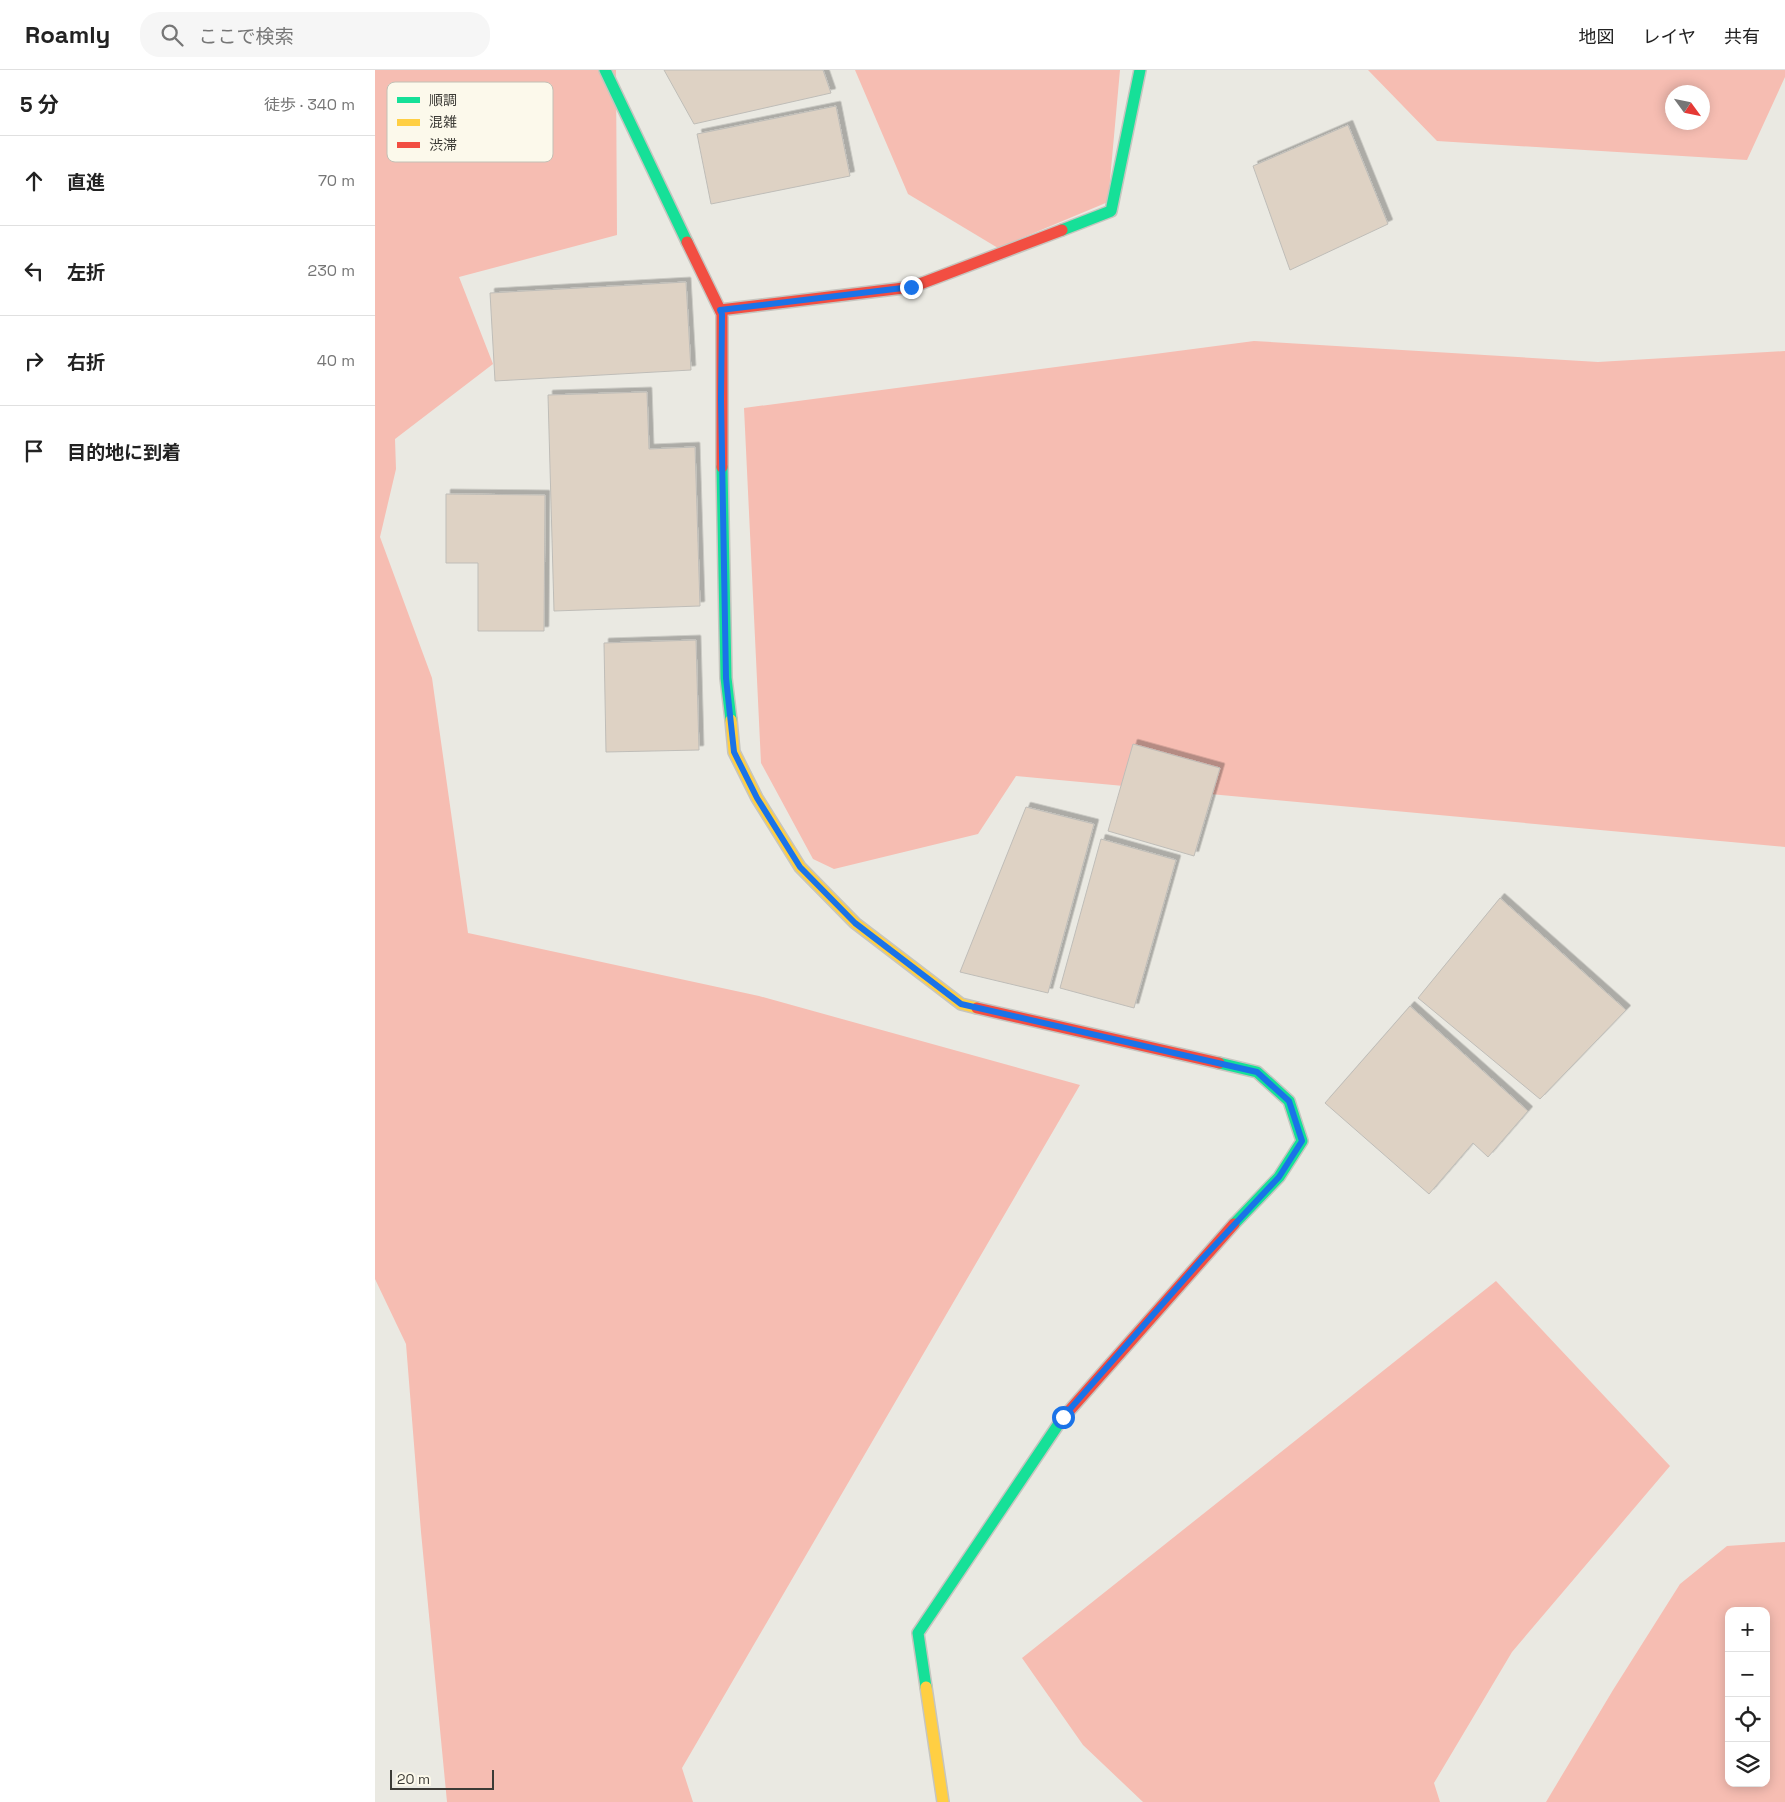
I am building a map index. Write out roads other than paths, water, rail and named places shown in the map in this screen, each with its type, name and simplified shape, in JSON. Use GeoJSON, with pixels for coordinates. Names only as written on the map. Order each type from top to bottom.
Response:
{"type":"FeatureCollection","features":[{"type":"Feature","properties":{"kind":"street"},"geometry":{"type":"LineString","coordinates":[[605,70],[722,314],[721,399],[726,678],[734,752],[757,798],[800,867],[855,923],[961,1004],[1257,1072],[1289,1101],[1302,1141],[1279,1177],[1203,1258],[1063,1417],[918,1633],[943,1802]]}},
{"type":"Feature","properties":{"kind":"street"},"geometry":{"type":"LineString","coordinates":[[720,310],[911,287],[1111,210],[1140,70]]}}]}
